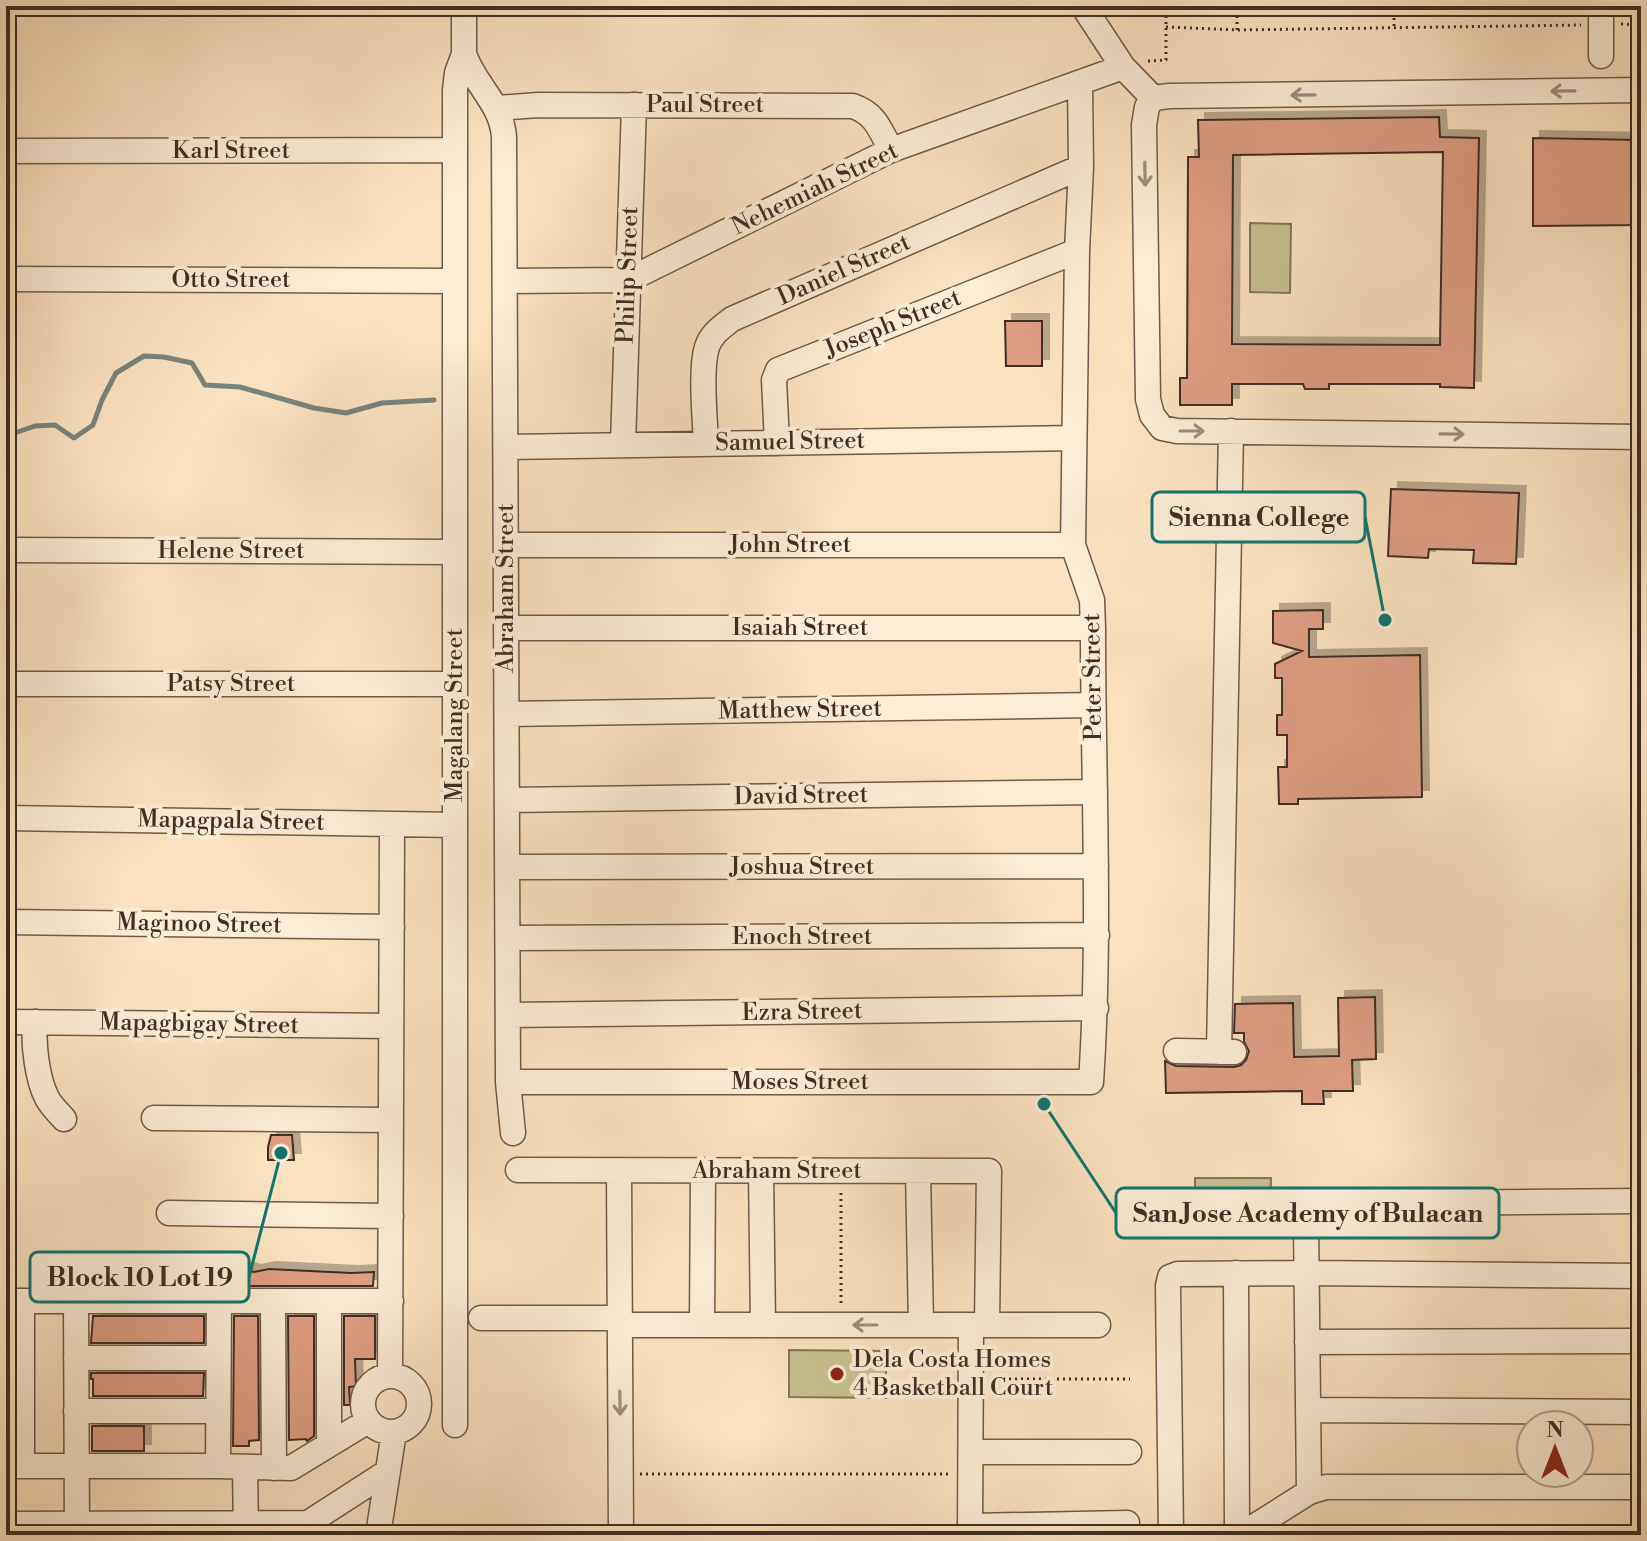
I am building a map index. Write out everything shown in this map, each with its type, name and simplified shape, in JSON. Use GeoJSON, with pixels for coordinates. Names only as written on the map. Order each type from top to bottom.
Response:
{"type":"FeatureCollection","features":[{"type":"Feature","properties":{"kind":"street","name":"Magalang Street"},"geometry":{"type":"LineString","coordinates":[[455,1425],[455,81],[464,54],[464,6]]}},
{"type":"Feature","properties":{"kind":"street"},"geometry":{"type":"LineString","coordinates":[[1083,6],[1123,67],[1153,98]]}},
{"type":"Feature","properties":{"kind":"street"},"geometry":{"type":"LineString","coordinates":[[1601,15],[1601,56]]}},
{"type":"Feature","properties":{"kind":"street","name":"Abraham Street"},"geometry":{"type":"LineString","coordinates":[[464,54],[473,75],[497,108],[504,137],[508,1082],[513,1133]]}},
{"type":"Feature","properties":{"kind":"street","name":"Nehemiah Street"},"geometry":{"type":"LineString","coordinates":[[505,281],[628,280],[891,150],[1123,67]]}},
{"type":"Feature","properties":{"kind":"street","name":"Peter Street"},"geometry":{"type":"LineString","coordinates":[[1080,83],[1073,545],[1092,600],[1093,628],[1097,935],[1091,1082]]}},
{"type":"Feature","properties":{"kind":"street"},"geometry":{"type":"LineString","coordinates":[[1641,90],[1170,96],[1153,98],[1147,107],[1144,125],[1148,399],[1152,415],[1162,428],[1177,431],[1641,437]]}},
{"type":"Feature","properties":{"kind":"street","name":"Paul Street"},"geometry":{"type":"LineString","coordinates":[[497,108],[538,105],[853,106],[871,116],[891,150]]}},
{"type":"Feature","properties":{"kind":"street","name":"Philip Street"},"geometry":{"type":"LineString","coordinates":[[623,445],[634,105]]}},
{"type":"Feature","properties":{"kind":"street","name":"Karl Street"},"geometry":{"type":"LineString","coordinates":[[6,151],[455,150]]}},
{"type":"Feature","properties":{"kind":"street","name":"Daniel Street"},"geometry":{"type":"LineString","coordinates":[[706,444],[704,363],[707,345],[717,330],[732,319],[1081,167]]}},
{"type":"Feature","properties":{"kind":"street","name":"Joseph Street"},"geometry":{"type":"LineString","coordinates":[[777,443],[774,380],[778,370],[1077,251]]}},
{"type":"Feature","properties":{"kind":"street","name":"Otto Street"},"geometry":{"type":"LineString","coordinates":[[6,279],[455,281]]}},
{"type":"Feature","properties":{"kind":"street"},"geometry":{"type":"LineString","coordinates":[[1176,1051],[1227,1052],[1231,431]]}},
{"type":"Feature","properties":{"kind":"street","name":"Samuel Street"},"geometry":{"type":"LineString","coordinates":[[506,447],[1074,438]]}},
{"type":"Feature","properties":{"kind":"street","name":"John Street"},"geometry":{"type":"LineString","coordinates":[[506,545],[1073,545]]}},
{"type":"Feature","properties":{"kind":"street","name":"Helene Street"},"geometry":{"type":"LineString","coordinates":[[6,550],[455,552]]}},
{"type":"Feature","properties":{"kind":"street","name":"Isaiah Street"},"geometry":{"type":"LineString","coordinates":[[506,628],[1093,628]]}},
{"type":"Feature","properties":{"kind":"street","name":"Patsy Street"},"geometry":{"type":"LineString","coordinates":[[6,684],[455,684]]}},
{"type":"Feature","properties":{"kind":"street","name":"Matthew Street"},"geometry":{"type":"LineString","coordinates":[[507,714],[1093,705]]}},
{"type":"Feature","properties":{"kind":"street","name":"David Street"},"geometry":{"type":"LineString","coordinates":[[507,800],[1095,792]]}},
{"type":"Feature","properties":{"kind":"street","name":"Mapagpala Street"},"geometry":{"type":"LineString","coordinates":[[6,818],[455,825]]}},
{"type":"Feature","properties":{"kind":"street"},"geometry":{"type":"LineString","coordinates":[[390,1376],[392,824]]}},
{"type":"Feature","properties":{"kind":"street","name":"Joshua Street"},"geometry":{"type":"LineString","coordinates":[[507,867],[1096,866]]}},
{"type":"Feature","properties":{"kind":"street","name":"Maginoo Street"},"geometry":{"type":"LineString","coordinates":[[6,922],[392,927]]}},
{"type":"Feature","properties":{"kind":"street","name":"Enoch Street"},"geometry":{"type":"LineString","coordinates":[[508,938],[1097,935]]}},
{"type":"Feature","properties":{"kind":"street","name":"Ezra Street"},"geometry":{"type":"LineString","coordinates":[[508,1015],[1096,1008]]}},
{"type":"Feature","properties":{"kind":"street","name":"Mapagbigay Street"},"geometry":{"type":"LineString","coordinates":[[6,1022],[391,1026]]}},
{"type":"Feature","properties":{"kind":"street"},"geometry":{"type":"LineString","coordinates":[[35,1022],[37,1064],[47,1099],[64,1119]]}},
{"type":"Feature","properties":{"kind":"street","name":"Moses Street"},"geometry":{"type":"LineString","coordinates":[[508,1082],[1091,1082]]}},
{"type":"Feature","properties":{"kind":"street"},"geometry":{"type":"LineString","coordinates":[[154,1118],[391,1120]]}},
{"type":"Feature","properties":{"kind":"street","name":"Abraham Street"},"geometry":{"type":"LineString","coordinates":[[518,1170],[989,1171],[979,1325]]}},
{"type":"Feature","properties":{"kind":"street"},"geometry":{"type":"LineString","coordinates":[[619,1171],[621,1535]]}},
{"type":"Feature","properties":{"kind":"street"},"geometry":{"type":"LineString","coordinates":[[702,1325],[703,1171]]}},
{"type":"Feature","properties":{"kind":"street"},"geometry":{"type":"LineString","coordinates":[[761,1171],[763,1325]]}},
{"type":"Feature","properties":{"kind":"street"},"geometry":{"type":"LineString","coordinates":[[918,1171],[921,1325]]}},
{"type":"Feature","properties":{"kind":"street"},"geometry":{"type":"LineString","coordinates":[[1309,1492],[1306,1223],[1309,1209],[1314,1205],[1641,1201]]}},
{"type":"Feature","properties":{"kind":"street"},"geometry":{"type":"LineString","coordinates":[[169,1213],[391,1216]]}},
{"type":"Feature","properties":{"kind":"street"},"geometry":{"type":"LineString","coordinates":[[1236,1273],[1239,1535]]}},
{"type":"Feature","properties":{"kind":"street"},"geometry":{"type":"LineString","coordinates":[[1171,1535],[1170,1277],[1178,1274],[1236,1273],[1641,1276]]}},
{"type":"Feature","properties":{"kind":"street"},"geometry":{"type":"LineString","coordinates":[[368,1421],[291,1468],[14,1466],[14,1301],[391,1301]]}},
{"type":"Feature","properties":{"kind":"street"},"geometry":{"type":"LineString","coordinates":[[273,1301],[274,1468]]}},
{"type":"Feature","properties":{"kind":"street"},"geometry":{"type":"LineString","coordinates":[[329,1301],[329,1444]]}},
{"type":"Feature","properties":{"kind":"street"},"geometry":{"type":"LineString","coordinates":[[76,1302],[77,1530]]}},
{"type":"Feature","properties":{"kind":"street"},"geometry":{"type":"LineString","coordinates":[[218,1466],[219,1302]]}},
{"type":"Feature","properties":{"kind":"street"},"geometry":{"type":"LineString","coordinates":[[481,1318],[702,1325],[1098,1325]]}},
{"type":"Feature","properties":{"kind":"street"},"geometry":{"type":"LineString","coordinates":[[979,1325],[971,1379],[971,1530],[1127,1523]]}},
{"type":"Feature","properties":{"kind":"street"},"geometry":{"type":"LineString","coordinates":[[1307,1342],[1641,1341]]}},
{"type":"Feature","properties":{"kind":"street"},"geometry":{"type":"LineString","coordinates":[[76,1358],[218,1358]]}},
{"type":"Feature","properties":{"kind":"street"},"geometry":{"type":"LineString","coordinates":[[390,1376],[407,1381],[417,1394],[419,1403],[410,1426],[384,1432],[368,1421],[362,1407],[365,1392],[375,1380],[390,1376]]}},
{"type":"Feature","properties":{"kind":"street"},"geometry":{"type":"LineString","coordinates":[[1308,1410],[1641,1412]]}},
{"type":"Feature","properties":{"kind":"street"},"geometry":{"type":"LineString","coordinates":[[76,1411],[218,1411]]}},
{"type":"Feature","properties":{"kind":"street"},"geometry":{"type":"LineString","coordinates":[[378,1535],[394,1432]]}},
{"type":"Feature","properties":{"kind":"street"},"geometry":{"type":"LineString","coordinates":[[971,1463],[1129,1452]]}},
{"type":"Feature","properties":{"kind":"street"},"geometry":{"type":"LineString","coordinates":[[245,1467],[246,1529]]}},
{"type":"Feature","properties":{"kind":"street"},"geometry":{"type":"LineString","coordinates":[[6,1524],[77,1530],[303,1529],[387,1472]]}},
{"type":"Feature","properties":{"kind":"street"},"geometry":{"type":"LineString","coordinates":[[1239,1535],[1309,1492],[1326,1487],[1641,1487]]}},
{"type":"Feature","properties":{"kind":"path"},"geometry":{"type":"LineString","coordinates":[[1166,6],[1166,60]]}},
{"type":"Feature","properties":{"kind":"path"},"geometry":{"type":"LineString","coordinates":[[1237,6],[1237,30]]}},
{"type":"Feature","properties":{"kind":"path"},"geometry":{"type":"LineString","coordinates":[[1394,6],[1394,27]]}},
{"type":"Feature","properties":{"kind":"path"},"geometry":{"type":"LineString","coordinates":[[1166,27],[1237,30],[1394,27],[1601,15]]}},
{"type":"Feature","properties":{"kind":"path"},"geometry":{"type":"LineString","coordinates":[[841,1171],[841,1325]]}},
{"type":"Feature","properties":{"kind":"path"},"geometry":{"type":"LineString","coordinates":[[971,1379],[1130,1379]]}},
{"type":"Feature","properties":{"kind":"path"},"geometry":{"type":"LineString","coordinates":[[620,1474],[971,1463]]}},
{"type":"Feature","properties":{"kind":"shaded area"},"geometry":{"type":"Polygon","coordinates":[[[1250,223],[1291,224],[1290,293],[1250,292],[1250,223]]]}},
{"type":"Feature","properties":{"kind":"shaded area"},"geometry":{"type":"Polygon","coordinates":[[[1195,1178],[1271,1178],[1270,1223],[1195,1223],[1195,1178]]]}},
{"type":"Feature","properties":{"kind":"shaded area","name":"Dela Costa Homes 4 Basketball Court"},"geometry":{"type":"Polygon","coordinates":[[[789,1350],[886,1351],[886,1398],[789,1397],[789,1350]]]}},
{"type":"Feature","properties":{"kind":"building"},"geometry":{"type":"Polygon","coordinates":[[[1439,117],[1440,137],[1479,138],[1474,388],[1440,387],[1440,384],[1329,384],[1329,389],[1305,389],[1303,384],[1232,384],[1232,405],[1180,405],[1180,378],[1187,378],[1188,157],[1199,157],[1198,120],[1439,117]],[[1443,152],[1233,155],[1232,344],[1440,345],[1443,152]]]}},
{"type":"Feature","properties":{"kind":"building"},"geometry":{"type":"Polygon","coordinates":[[[1533,138],[1641,140],[1641,225],[1533,226],[1533,138]]]}},
{"type":"Feature","properties":{"kind":"building"},"geometry":{"type":"Polygon","coordinates":[[[1005,321],[1042,321],[1042,366],[1006,366],[1005,321]]]}},
{"type":"Feature","properties":{"kind":"building"},"geometry":{"type":"Polygon","coordinates":[[[1391,489],[1519,493],[1516,564],[1473,563],[1474,550],[1429,549],[1428,558],[1388,556],[1391,489]]]}},
{"type":"Feature","properties":{"kind":"building"},"geometry":{"type":"Polygon","coordinates":[[[1323,610],[1323,629],[1309,629],[1309,657],[1420,655],[1422,797],[1298,799],[1298,804],[1279,804],[1278,767],[1287,767],[1287,735],[1277,735],[1277,715],[1282,715],[1282,678],[1275,678],[1275,664],[1302,651],[1273,643],[1273,611],[1323,610]]]}},
{"type":"Feature","properties":{"kind":"building"},"geometry":{"type":"Polygon","coordinates":[[[1375,997],[1376,1059],[1352,1060],[1353,1091],[1323,1091],[1324,1104],[1302,1104],[1302,1091],[1166,1093],[1165,1061],[1176,1066],[1234,1067],[1246,1060],[1249,1051],[1244,1042],[1244,1033],[1234,1033],[1235,1004],[1293,1003],[1294,1057],[1339,1056],[1338,998],[1375,997]]]}},
{"type":"Feature","properties":{"kind":"building"},"geometry":{"type":"Polygon","coordinates":[[[271,1135],[292,1135],[294,1160],[268,1160],[271,1135]]]}},
{"type":"Feature","properties":{"kind":"building"},"geometry":{"type":"Polygon","coordinates":[[[107,1267],[107,1270],[215,1269],[215,1273],[239,1268],[254,1272],[269,1269],[374,1272],[373,1286],[30,1286],[31,1269],[83,1271],[107,1267]]]}},
{"type":"Feature","properties":{"kind":"building"},"geometry":{"type":"Polygon","coordinates":[[[93,1316],[204,1316],[204,1343],[91,1343],[93,1316]]]}},
{"type":"Feature","properties":{"kind":"building"},"geometry":{"type":"Polygon","coordinates":[[[234,1316],[258,1316],[259,1440],[249,1441],[249,1446],[233,1446],[234,1316]]]}},
{"type":"Feature","properties":{"kind":"building"},"geometry":{"type":"Polygon","coordinates":[[[288,1316],[314,1316],[314,1436],[307,1441],[289,1440],[288,1316]]]}},
{"type":"Feature","properties":{"kind":"building"},"geometry":{"type":"Polygon","coordinates":[[[344,1316],[375,1316],[375,1359],[355,1359],[356,1386],[349,1387],[350,1405],[344,1405],[344,1316]]]}},
{"type":"Feature","properties":{"kind":"building"},"geometry":{"type":"Polygon","coordinates":[[[91,1373],[204,1373],[203,1396],[93,1396],[91,1373]]]}},
{"type":"Feature","properties":{"kind":"building"},"geometry":{"type":"Polygon","coordinates":[[[92,1426],[144,1426],[144,1451],[92,1451],[92,1426]]]}},
{"type":"Feature","properties":{"kind":"waterway"},"geometry":{"type":"LineString","coordinates":[[6,436],[35,426],[55,425],[74,438],[93,425],[116,373],[144,356],[192,363],[205,385],[240,387],[314,408],[346,413],[382,403],[434,400]]}},
{"type":"Feature","properties":{"kind":"place","name":"Sienna College"},"geometry":{"type":"Point","coordinates":[1385,620]}},
{"type":"Feature","properties":{"kind":"place","name":"San Jose Academy of Bulacan"},"geometry":{"type":"Point","coordinates":[1044,1104]}},
{"type":"Feature","properties":{"kind":"place","name":"Block 10 Lot 19"},"geometry":{"type":"Point","coordinates":[281,1153]}},
{"type":"Feature","properties":{"kind":"place","name":"Dela Costa Homes 4 Basketball Court"},"geometry":{"type":"Point","coordinates":[837,1374]}}]}
